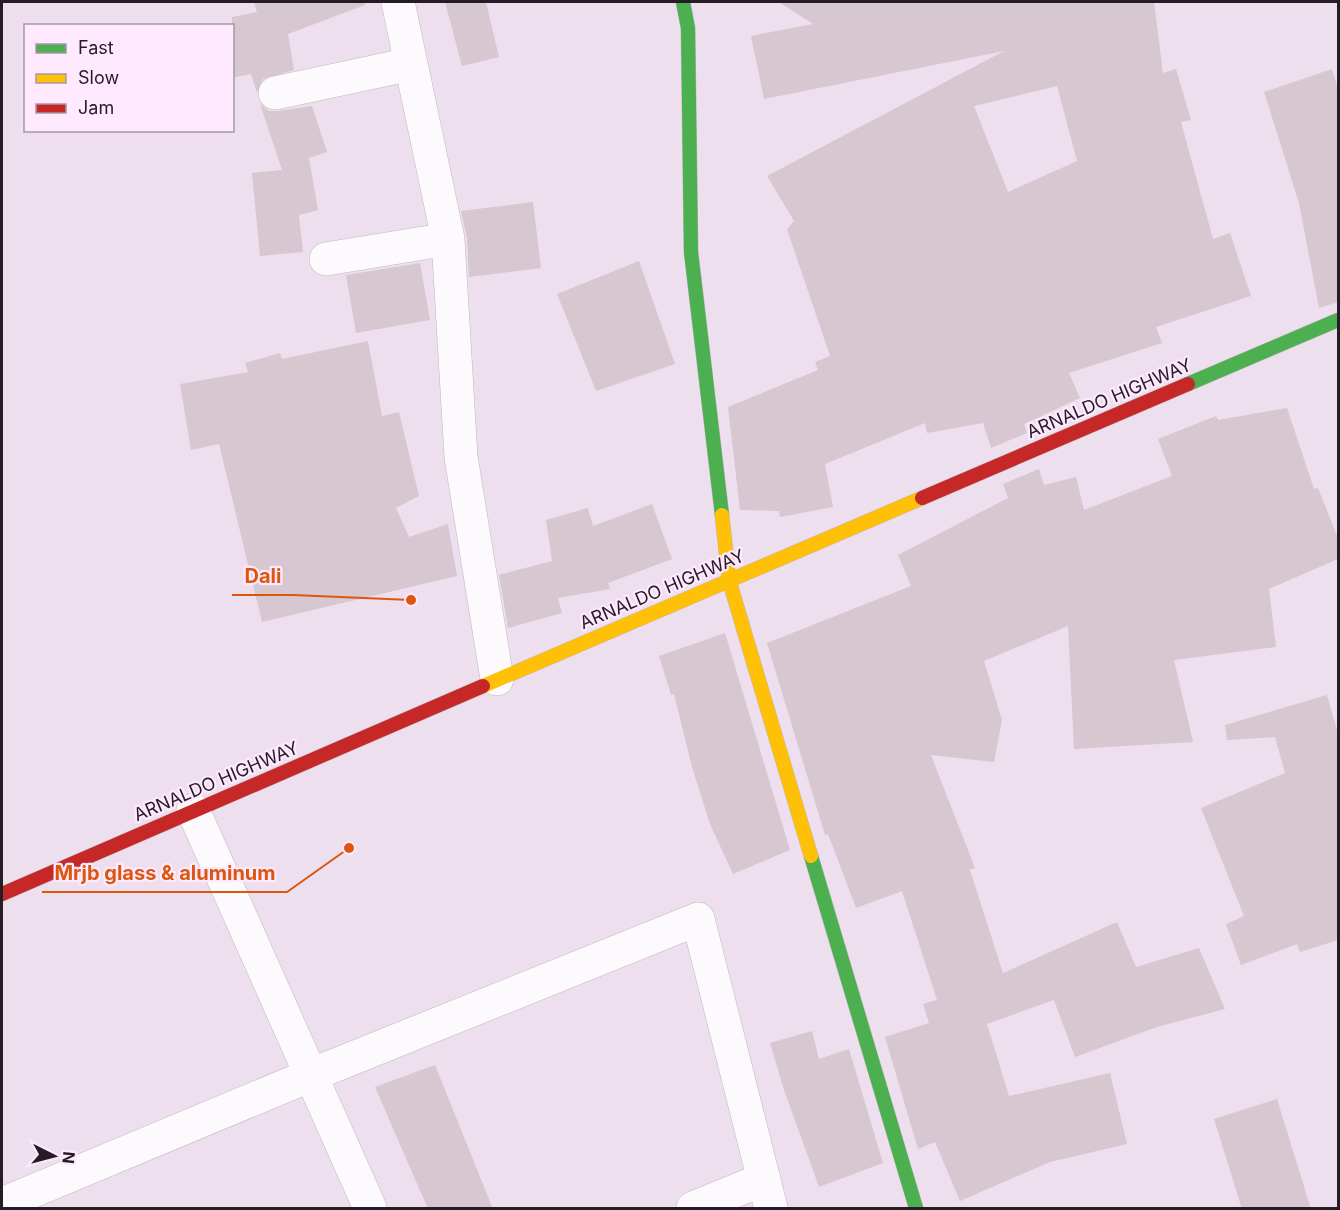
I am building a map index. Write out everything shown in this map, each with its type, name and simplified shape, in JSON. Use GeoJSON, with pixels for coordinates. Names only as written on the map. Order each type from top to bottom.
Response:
{"type":"FeatureCollection","features":[{"type":"Feature","properties":{"kind":"main road"},"geometry":{"type":"LineString","coordinates":[[683,2],[688,28],[691,252],[729,580],[916,1209]]}},
{"type":"Feature","properties":{"kind":"main road","name":"ARNALDO HIGHWAY"},"geometry":{"type":"LineString","coordinates":[[2,894],[497,679],[1338,320]]}},
{"type":"Feature","properties":{"kind":"street"},"geometry":{"type":"LineString","coordinates":[[398,2],[448,239],[461,457],[497,679]]}},
{"type":"Feature","properties":{"kind":"street"},"geometry":{"type":"LineString","coordinates":[[275,93],[411,64]]}},
{"type":"Feature","properties":{"kind":"street"},"geometry":{"type":"LineString","coordinates":[[326,259],[448,239]]}},
{"type":"Feature","properties":{"kind":"street"},"geometry":{"type":"LineString","coordinates":[[193,810],[370,1209]]}},
{"type":"Feature","properties":{"kind":"street"},"geometry":{"type":"LineString","coordinates":[[2,1204],[311,1075],[698,919],[767,1194],[693,1209]]}},
{"type":"Feature","properties":{"kind":"building"},"geometry":{"type":"Polygon","coordinates":[[[254,2],[365,2],[365,5],[288,34],[294,70],[263,79],[257,93],[251,74],[234,78],[232,17],[257,12],[254,2]]]}},
{"type":"Feature","properties":{"kind":"building"},"geometry":{"type":"Polygon","coordinates":[[[445,2],[486,2],[499,57],[462,66],[445,2]]]}},
{"type":"Feature","properties":{"kind":"building"},"geometry":{"type":"Polygon","coordinates":[[[779,2],[1154,2],[1163,73],[1176,69],[1191,120],[1181,122],[1213,239],[1230,233],[1251,296],[1156,327],[1162,343],[1069,373],[1080,398],[1024,424],[1027,433],[991,448],[983,423],[927,433],[925,423],[825,464],[833,507],[780,517],[779,511],[740,510],[728,407],[818,370],[815,362],[830,356],[787,229],[794,221],[767,176],[1004,51],[764,99],[751,36],[813,24],[779,2]],[[1057,86],[974,106],[1008,192],[1077,161],[1057,86]]]}},
{"type":"Feature","properties":{"kind":"building"},"geometry":{"type":"Polygon","coordinates":[[[1332,69],[1338,89],[1338,302],[1319,308],[1299,203],[1264,92],[1332,69]]]}},
{"type":"Feature","properties":{"kind":"building"},"geometry":{"type":"Polygon","coordinates":[[[260,104],[269,111],[312,106],[327,152],[309,158],[318,210],[299,215],[303,252],[260,256],[252,173],[282,170],[260,104]]]}},
{"type":"Feature","properties":{"kind":"building"},"geometry":{"type":"Polygon","coordinates":[[[533,202],[541,268],[469,277],[467,238],[461,211],[533,202]]]}},
{"type":"Feature","properties":{"kind":"building"},"geometry":{"type":"Polygon","coordinates":[[[639,261],[675,364],[596,391],[557,294],[639,261]]]}},
{"type":"Feature","properties":{"kind":"building"},"geometry":{"type":"Polygon","coordinates":[[[420,263],[430,320],[356,333],[346,275],[420,263]]]}},
{"type":"Feature","properties":{"kind":"building"},"geometry":{"type":"Polygon","coordinates":[[[368,341],[382,416],[399,412],[419,496],[396,508],[409,537],[448,524],[457,576],[262,622],[219,444],[191,450],[180,384],[248,372],[245,363],[280,353],[282,359],[368,341]]]}},
{"type":"Feature","properties":{"kind":"building"},"geometry":{"type":"Polygon","coordinates":[[[1287,408],[1314,489],[1318,488],[1338,538],[1338,559],[1269,589],[1276,647],[1174,660],[1193,742],[1074,749],[1068,626],[984,661],[1002,720],[994,762],[931,755],[975,868],[970,870],[1003,973],[1117,922],[1136,967],[1199,948],[1225,1009],[1157,1027],[1075,1057],[1054,1000],[987,1024],[1009,1096],[1110,1073],[1127,1144],[1050,1162],[960,1201],[935,1142],[918,1149],[885,1037],[929,1023],[923,1004],[937,1000],[902,891],[856,908],[828,834],[825,835],[767,643],[911,586],[898,555],[1008,498],[1003,484],[1039,469],[1044,485],[1076,477],[1084,510],[1172,476],[1158,439],[1216,416],[1218,420],[1287,408]]]}},
{"type":"Feature","properties":{"kind":"building"},"geometry":{"type":"Polygon","coordinates":[[[652,504],[672,559],[608,583],[610,589],[558,598],[562,613],[508,628],[499,575],[552,561],[546,520],[588,508],[593,526],[652,504]]]}},
{"type":"Feature","properties":{"kind":"building"},"geometry":{"type":"Polygon","coordinates":[[[725,633],[790,850],[733,874],[710,824],[692,767],[674,694],[671,695],[659,656],[725,633]]]}},
{"type":"Feature","properties":{"kind":"building"},"geometry":{"type":"Polygon","coordinates":[[[1327,695],[1338,734],[1338,940],[1300,952],[1297,944],[1241,965],[1226,924],[1244,916],[1201,808],[1285,773],[1275,737],[1227,740],[1225,725],[1327,695]]]}},
{"type":"Feature","properties":{"kind":"building"},"geometry":{"type":"Polygon","coordinates":[[[812,1031],[819,1059],[849,1049],[883,1163],[819,1187],[784,1090],[770,1043],[812,1031]]]}},
{"type":"Feature","properties":{"kind":"building"},"geometry":{"type":"Polygon","coordinates":[[[435,1065],[493,1209],[428,1209],[375,1087],[435,1065]]]}},
{"type":"Feature","properties":{"kind":"building"},"geometry":{"type":"Polygon","coordinates":[[[1277,1099],[1311,1209],[1242,1209],[1214,1119],[1277,1099]]]}},
{"type":"Feature","properties":{"kind":"traffic: fast"},"geometry":{"type":"LineString","coordinates":[[683,2],[688,28],[691,252],[722,515]]}},
{"type":"Feature","properties":{"kind":"traffic: fast"},"geometry":{"type":"LineString","coordinates":[[1188,384],[1338,320]]}},
{"type":"Feature","properties":{"kind":"traffic: fast"},"geometry":{"type":"LineString","coordinates":[[811,856],[916,1208]]}},
{"type":"Feature","properties":{"kind":"traffic: slow"},"geometry":{"type":"LineString","coordinates":[[483,686],[922,498]]}},
{"type":"Feature","properties":{"kind":"traffic: slow"},"geometry":{"type":"LineString","coordinates":[[722,515],[729,580],[811,856]]}},
{"type":"Feature","properties":{"kind":"traffic: jam"},"geometry":{"type":"LineString","coordinates":[[922,498],[1188,384]]}},
{"type":"Feature","properties":{"kind":"traffic: jam"},"geometry":{"type":"LineString","coordinates":[[2,894],[483,686]]}},
{"type":"Feature","properties":{"kind":"place","name":"Dali"},"geometry":{"type":"Point","coordinates":[411,600]}},
{"type":"Feature","properties":{"kind":"place","name":"Mrjb glass & aluminum"},"geometry":{"type":"Point","coordinates":[349,848]}}]}
